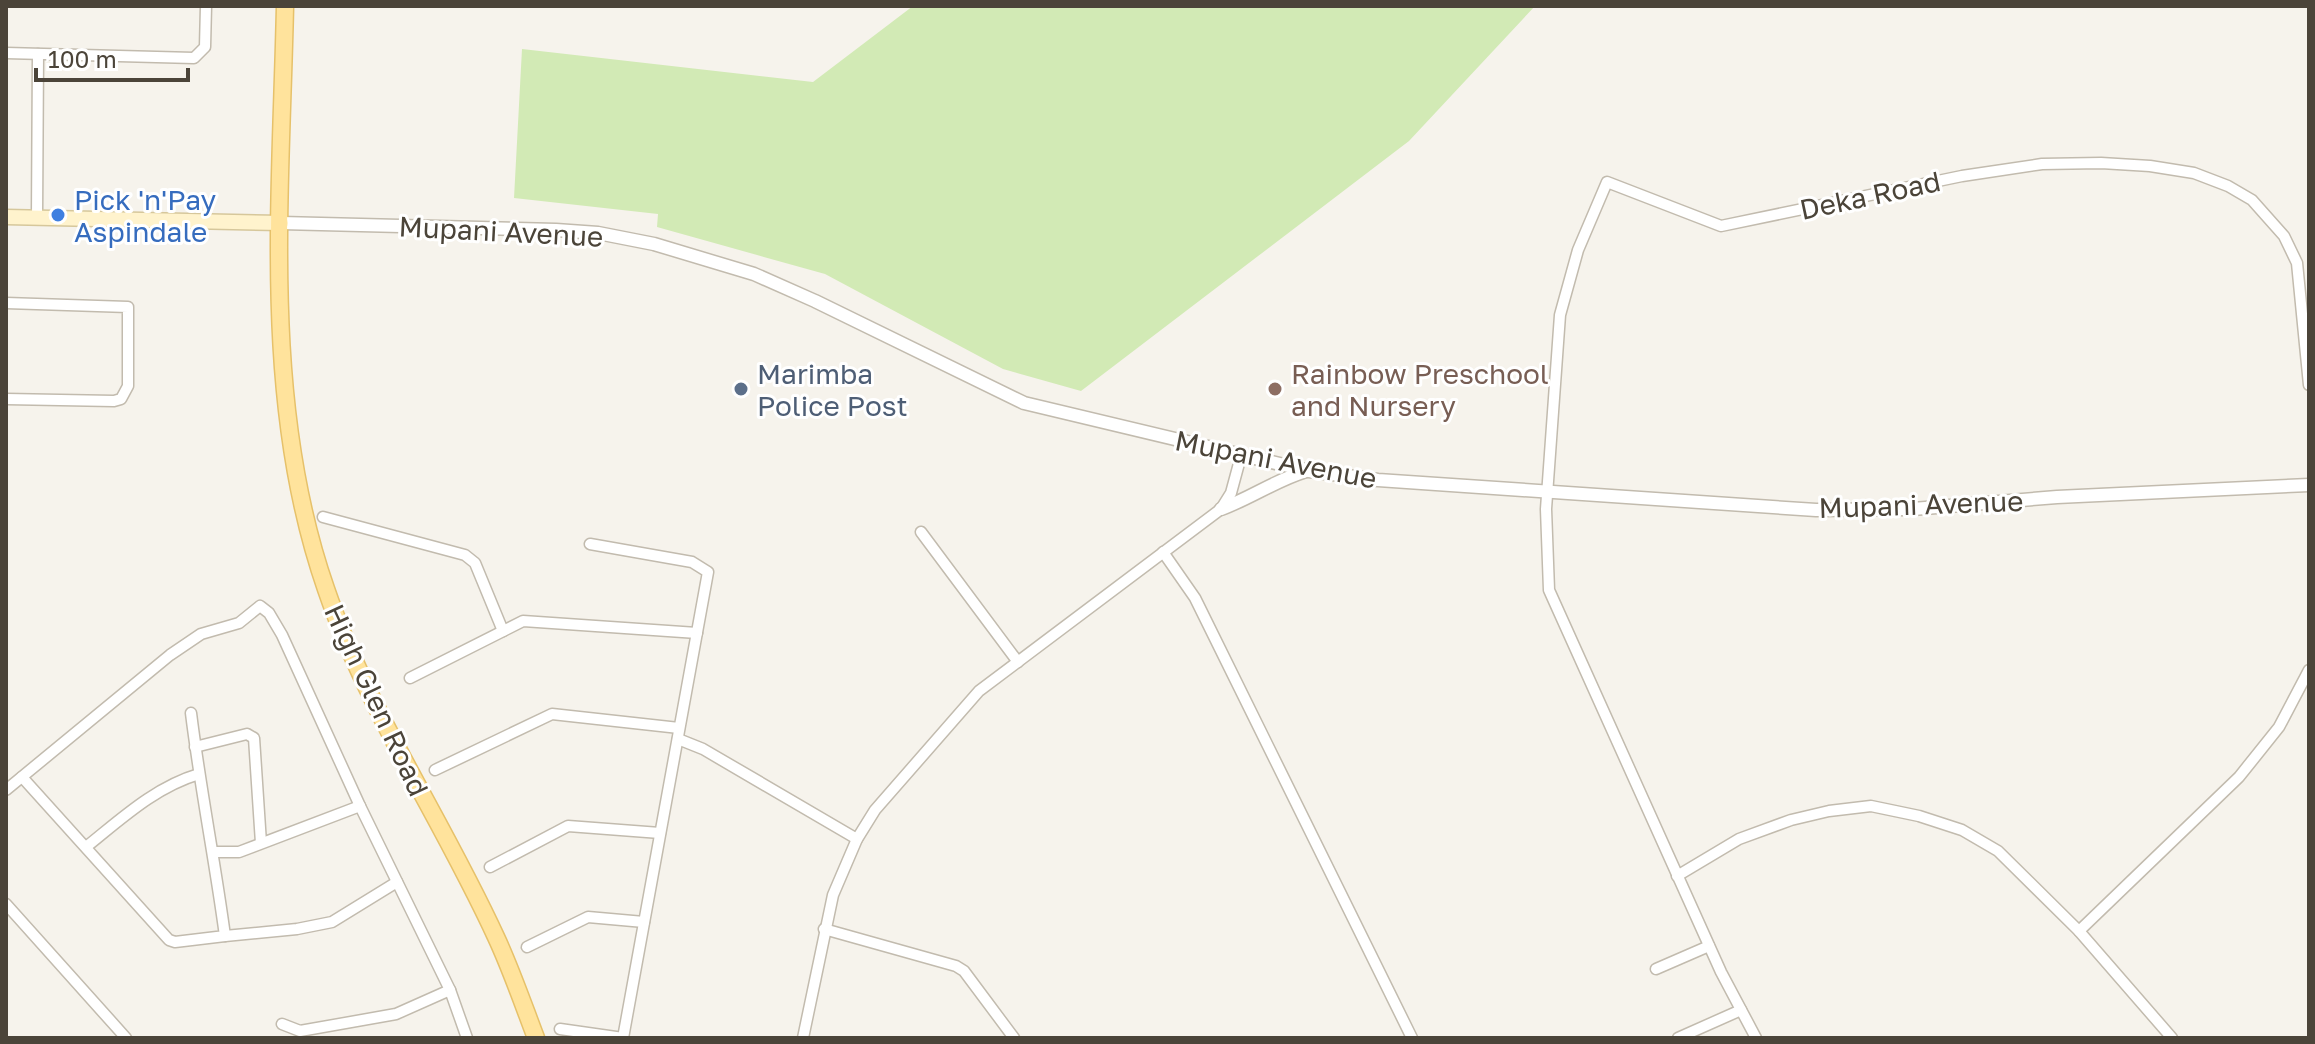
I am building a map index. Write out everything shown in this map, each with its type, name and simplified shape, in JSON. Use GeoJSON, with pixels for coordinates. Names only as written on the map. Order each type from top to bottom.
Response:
{"type":"FeatureCollection","features":[{"type":"Feature","properties":{"kind":"main road","name":"High Glen Road"},"geometry":{"type":"LineString","coordinates":[[285,6],[281,328],[289,425],[311,540],[325,586],[361,678],[496,937],[536,1038]]}},
{"type":"Feature","properties":{"kind":"main road"},"geometry":{"type":"LineString","coordinates":[[6,217],[281,223]]}},
{"type":"Feature","properties":{"kind":"street"},"geometry":{"type":"LineString","coordinates":[[6,53],[194,58],[205,47],[206,6]]}},
{"type":"Feature","properties":{"kind":"street"},"geometry":{"type":"LineString","coordinates":[[37,217],[38,54]]}},
{"type":"Feature","properties":{"kind":"street","name":"Deka Road"},"geometry":{"type":"LineString","coordinates":[[1547,492],[1560,315],[1578,250],[1607,182],[1721,226],[1962,176],[2042,164],[2126,164],[2194,173],[2228,186],[2252,200],[2284,236],[2293,252],[2297,263],[2309,385]]}},
{"type":"Feature","properties":{"kind":"street","name":"Mupani Avenue"},"geometry":{"type":"LineString","coordinates":[[281,223],[579,231],[654,244],[754,274],[1024,403],[1309,471],[1378,480],[1816,510],[1913,509],[2057,497],[2309,485]]}},
{"type":"Feature","properties":{"kind":"street"},"geometry":{"type":"LineString","coordinates":[[6,303],[128,307],[128,386],[121,399],[114,401],[6,399]]}},
{"type":"Feature","properties":{"kind":"street"},"geometry":{"type":"LineString","coordinates":[[1221,509],[1231,493],[1241,456]]}},
{"type":"Feature","properties":{"kind":"street"},"geometry":{"type":"LineString","coordinates":[[803,1038],[833,895],[857,839],[875,810],[974,695],[1221,509],[1244,501],[1285,478],[1309,471]]}},
{"type":"Feature","properties":{"kind":"street"},"geometry":{"type":"LineString","coordinates":[[1547,492],[1549,590],[1709,946],[1756,1038]]}},
{"type":"Feature","properties":{"kind":"street"},"geometry":{"type":"LineString","coordinates":[[323,517],[465,555],[475,563],[503,631]]}},
{"type":"Feature","properties":{"kind":"street"},"geometry":{"type":"LineString","coordinates":[[921,532],[1018,662]]}},
{"type":"Feature","properties":{"kind":"street"},"geometry":{"type":"LineString","coordinates":[[560,1029],[623,1038],[708,572],[701,566],[590,544]]}},
{"type":"Feature","properties":{"kind":"street"},"geometry":{"type":"LineString","coordinates":[[1163,552],[1195,598],[1412,1038]]}},
{"type":"Feature","properties":{"kind":"street"},"geometry":{"type":"LineString","coordinates":[[6,790],[170,655],[201,634],[239,623],[260,606],[269,613],[282,635],[360,806],[450,990],[467,1038]]}},
{"type":"Feature","properties":{"kind":"street"},"geometry":{"type":"LineString","coordinates":[[410,678],[523,621],[697,633]]}},
{"type":"Feature","properties":{"kind":"street"},"geometry":{"type":"LineString","coordinates":[[2079,931],[2239,777],[2279,727],[2309,670]]}},
{"type":"Feature","properties":{"kind":"street"},"geometry":{"type":"LineString","coordinates":[[191,713],[225,936]]}},
{"type":"Feature","properties":{"kind":"street"},"geometry":{"type":"LineString","coordinates":[[435,770],[552,714],[678,733],[857,839]]}},
{"type":"Feature","properties":{"kind":"street"},"geometry":{"type":"LineString","coordinates":[[195,747],[247,734],[254,738],[261,843]]}},
{"type":"Feature","properties":{"kind":"street"},"geometry":{"type":"LineString","coordinates":[[86,847],[150,797],[183,778],[199,774]]}},
{"type":"Feature","properties":{"kind":"street"},"geometry":{"type":"LineString","coordinates":[[22,777],[169,940],[175,942],[297,929],[332,922],[397,882]]}},
{"type":"Feature","properties":{"kind":"street"},"geometry":{"type":"LineString","coordinates":[[214,852],[231,853],[360,806]]}},
{"type":"Feature","properties":{"kind":"street"},"geometry":{"type":"LineString","coordinates":[[1677,876],[1739,839],[1791,820],[1829,811],[1871,806],[1919,816],[1962,830],[1998,851],[2079,931],[2172,1038]]}},
{"type":"Feature","properties":{"kind":"street"},"geometry":{"type":"LineString","coordinates":[[490,867],[568,826],[660,833]]}},
{"type":"Feature","properties":{"kind":"street"},"geometry":{"type":"LineString","coordinates":[[6,904],[126,1038]]}},
{"type":"Feature","properties":{"kind":"street"},"geometry":{"type":"LineString","coordinates":[[527,947],[588,917],[644,922]]}},
{"type":"Feature","properties":{"kind":"street"},"geometry":{"type":"LineString","coordinates":[[824,929],[956,966],[964,971],[1014,1038]]}},
{"type":"Feature","properties":{"kind":"street"},"geometry":{"type":"LineString","coordinates":[[1656,969],[1709,946]]}},
{"type":"Feature","properties":{"kind":"street"},"geometry":{"type":"LineString","coordinates":[[282,1024],[301,1034],[396,1014],[450,990]]}},
{"type":"Feature","properties":{"kind":"street"},"geometry":{"type":"LineString","coordinates":[[1678,1038],[1741,1010]]}},
{"type":"Feature","properties":{"kind":"green space"},"geometry":{"type":"Polygon","coordinates":[[[913,6],[1535,6],[1409,141],[1081,391],[1003,369],[825,274],[657,227],[658,214],[514,198],[522,49],[813,82],[913,6]]]}},
{"type":"Feature","properties":{"kind":"place","name":"Pick 'n'Pay Aspindale"},"geometry":{"type":"Point","coordinates":[58,215]}},
{"type":"Feature","properties":{"kind":"place","name":"Marimba Police Post"},"geometry":{"type":"Point","coordinates":[741,389]}},
{"type":"Feature","properties":{"kind":"place","name":"Rainbow Preschool and Nursery"},"geometry":{"type":"Point","coordinates":[1275,389]}}]}
